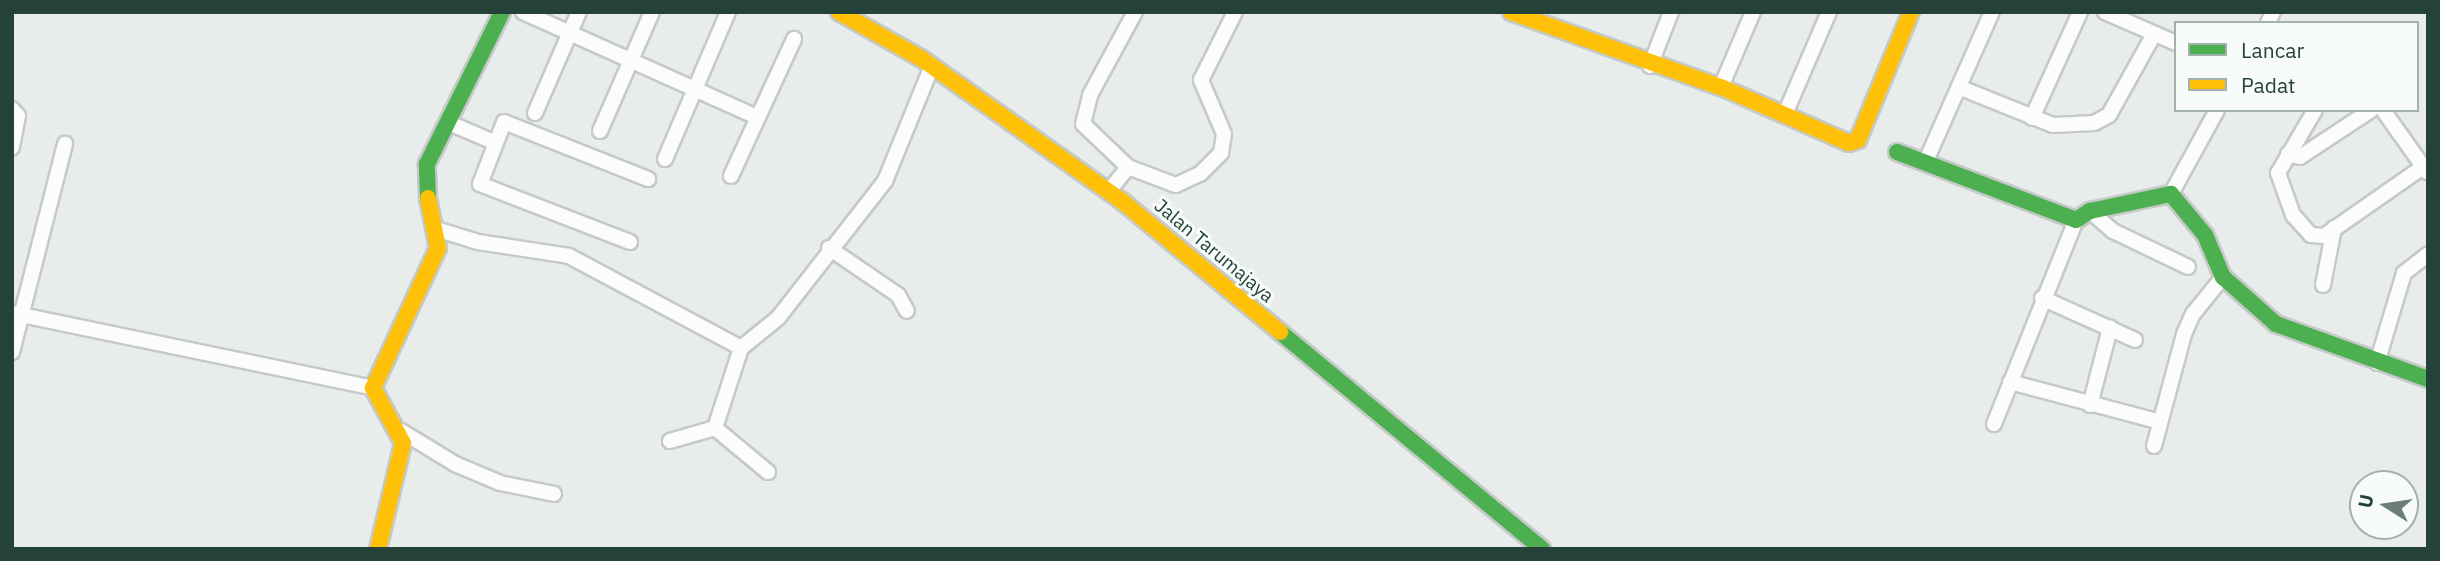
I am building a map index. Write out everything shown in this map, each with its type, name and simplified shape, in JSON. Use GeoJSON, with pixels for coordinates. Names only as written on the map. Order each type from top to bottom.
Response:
{"type":"FeatureCollection","features":[{"type":"Feature","properties":{"kind":"street"},"geometry":{"type":"LineString","coordinates":[[373,388],[433,259],[436,229],[425,174],[447,122],[502,12]]}},
{"type":"Feature","properties":{"kind":"street"},"geometry":{"type":"LineString","coordinates":[[523,12],[569,36],[757,117]]}},
{"type":"Feature","properties":{"kind":"street"},"geometry":{"type":"LineString","coordinates":[[534,114],[579,12]]}},
{"type":"Feature","properties":{"kind":"street"},"geometry":{"type":"LineString","coordinates":[[600,131],[652,12]]}},
{"type":"Feature","properties":{"kind":"street"},"geometry":{"type":"LineString","coordinates":[[665,159],[728,12]]}},
{"type":"Feature","properties":{"kind":"street","name":"Jalan Tarumajaya"},"geometry":{"type":"LineString","coordinates":[[839,12],[932,66],[1108,192],[1542,549]]}},
{"type":"Feature","properties":{"kind":"street"},"geometry":{"type":"LineString","coordinates":[[1135,12],[1090,95],[1083,124],[1128,167],[1176,185],[1200,174],[1221,153],[1224,134],[1200,80],[1235,12]]}},
{"type":"Feature","properties":{"kind":"street"},"geometry":{"type":"LineString","coordinates":[[1511,12],[1650,65],[1721,87],[1839,140],[1858,139],[1911,12]]}},
{"type":"Feature","properties":{"kind":"street"},"geometry":{"type":"LineString","coordinates":[[1650,65],[1671,12]]}},
{"type":"Feature","properties":{"kind":"street"},"geometry":{"type":"LineString","coordinates":[[1721,87],[1753,12]]}},
{"type":"Feature","properties":{"kind":"street"},"geometry":{"type":"LineString","coordinates":[[1785,114],[1829,12]]}},
{"type":"Feature","properties":{"kind":"street"},"geometry":{"type":"LineString","coordinates":[[1925,163],[1961,88],[1992,12]]}},
{"type":"Feature","properties":{"kind":"street"},"geometry":{"type":"LineString","coordinates":[[2032,118],[2080,12]]}},
{"type":"Feature","properties":{"kind":"street"},"geometry":{"type":"LineString","coordinates":[[2105,12],[2174,42]]}},
{"type":"Feature","properties":{"kind":"street"},"geometry":{"type":"LineString","coordinates":[[1961,88],[2053,125],[2076,125],[2109,115],[2154,34]]}},
{"type":"Feature","properties":{"kind":"street"},"geometry":{"type":"LineString","coordinates":[[731,176],[794,39]]}},
{"type":"Feature","properties":{"kind":"street"},"geometry":{"type":"LineString","coordinates":[[715,428],[740,348],[778,317],[829,248],[885,181],[932,66]]}},
{"type":"Feature","properties":{"kind":"street"},"geometry":{"type":"LineString","coordinates":[[12,109],[18,116],[12,147]]}},
{"type":"Feature","properties":{"kind":"street"},"geometry":{"type":"LineString","coordinates":[[2083,215],[2171,194],[2216,112]]}},
{"type":"Feature","properties":{"kind":"street"},"geometry":{"type":"LineString","coordinates":[[2314,112],[2288,154],[2279,181],[2293,215],[2311,235],[2323,236],[2425,170],[2384,112]]}},
{"type":"Feature","properties":{"kind":"street"},"geometry":{"type":"LineString","coordinates":[[2288,154],[2300,157],[2368,112]]}},
{"type":"Feature","properties":{"kind":"street"},"geometry":{"type":"LineString","coordinates":[[447,122],[496,144]]}},
{"type":"Feature","properties":{"kind":"street"},"geometry":{"type":"LineString","coordinates":[[630,242],[480,184],[504,122],[648,179]]}},
{"type":"Feature","properties":{"kind":"street"},"geometry":{"type":"LineString","coordinates":[[12,352],[17,314],[65,144]]}},
{"type":"Feature","properties":{"kind":"street"},"geometry":{"type":"LineString","coordinates":[[1897,152],[2083,215],[2188,267]]}},
{"type":"Feature","properties":{"kind":"street"},"geometry":{"type":"LineString","coordinates":[[1108,192],[1128,167]]}},
{"type":"Feature","properties":{"kind":"street"},"geometry":{"type":"LineString","coordinates":[[2171,194],[2205,235],[2223,276],[2276,324],[2377,363],[2428,379]]}},
{"type":"Feature","properties":{"kind":"street"},"geometry":{"type":"LineString","coordinates":[[1994,424],[2042,298],[2083,215]]}},
{"type":"Feature","properties":{"kind":"street"},"geometry":{"type":"LineString","coordinates":[[2323,285],[2334,228]]}},
{"type":"Feature","properties":{"kind":"street"},"geometry":{"type":"LineString","coordinates":[[436,229],[478,242],[569,256],[740,348]]}},
{"type":"Feature","properties":{"kind":"street"},"geometry":{"type":"LineString","coordinates":[[829,248],[898,295],[907,311]]}},
{"type":"Feature","properties":{"kind":"street"},"geometry":{"type":"LineString","coordinates":[[2377,363],[2404,273],[2428,254]]}},
{"type":"Feature","properties":{"kind":"street"},"geometry":{"type":"LineString","coordinates":[[2154,446],[2189,324],[2223,276]]}},
{"type":"Feature","properties":{"kind":"street"},"geometry":{"type":"LineString","coordinates":[[2042,298],[2135,340]]}},
{"type":"Feature","properties":{"kind":"street"},"geometry":{"type":"LineString","coordinates":[[17,314],[373,388],[401,430],[455,464],[500,483],[554,494]]}},
{"type":"Feature","properties":{"kind":"street"},"geometry":{"type":"LineString","coordinates":[[2090,405],[2110,328]]}},
{"type":"Feature","properties":{"kind":"street"},"geometry":{"type":"LineString","coordinates":[[2010,382],[2160,422]]}},
{"type":"Feature","properties":{"kind":"street"},"geometry":{"type":"LineString","coordinates":[[670,441],[715,428]]}},
{"type":"Feature","properties":{"kind":"street"},"geometry":{"type":"LineString","coordinates":[[715,428],[768,472]]}},
{"type":"Feature","properties":{"kind":"street"},"geometry":{"type":"LineString","coordinates":[[378,549],[401,460],[401,430]]}},
{"type":"Feature","properties":{"kind":"traffic: fast"},"geometry":{"type":"LineString","coordinates":[[428,198],[427,164],[502,12]]}},
{"type":"Feature","properties":{"kind":"traffic: fast"},"geometry":{"type":"LineString","coordinates":[[1897,152],[2076,220],[2090,211],[2171,194],[2205,235],[2223,277],[2276,324],[2428,379]]}},
{"type":"Feature","properties":{"kind":"traffic: fast"},"geometry":{"type":"LineString","coordinates":[[1280,332],[1542,549]]}},
{"type":"Feature","properties":{"kind":"traffic: slow"},"geometry":{"type":"LineString","coordinates":[[839,12],[922,59],[1123,202],[1280,332]]}},
{"type":"Feature","properties":{"kind":"traffic: slow"},"geometry":{"type":"LineString","coordinates":[[1511,12],[1721,87],[1849,143],[1858,140],[1911,12]]}},
{"type":"Feature","properties":{"kind":"traffic: slow"},"geometry":{"type":"LineString","coordinates":[[378,549],[403,443],[373,388],[438,248],[428,198]]}}]}
